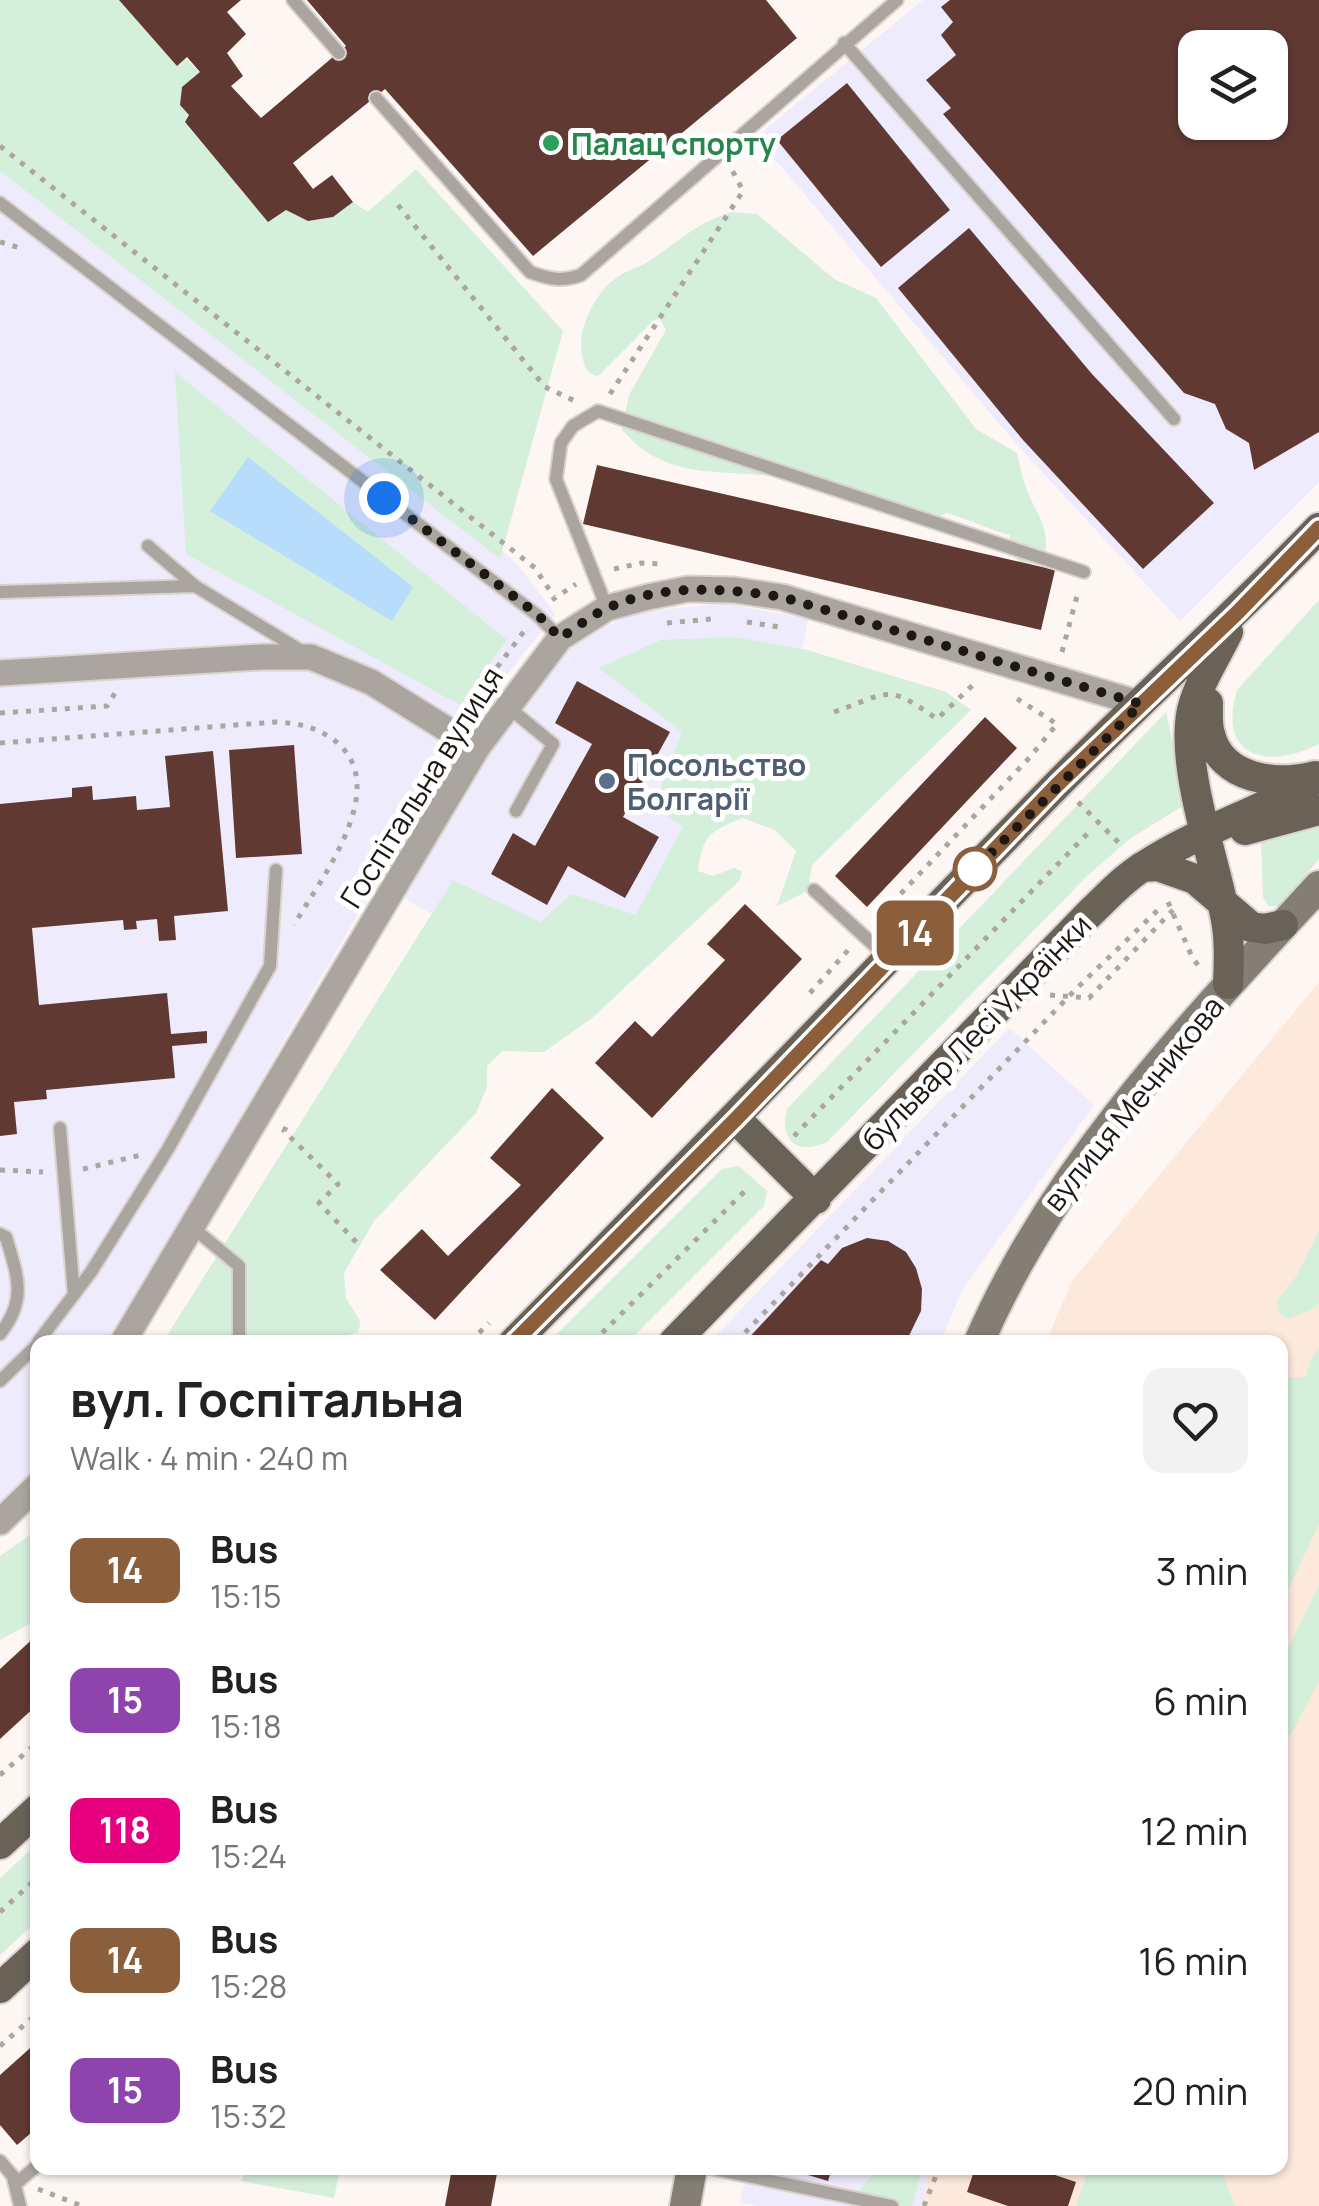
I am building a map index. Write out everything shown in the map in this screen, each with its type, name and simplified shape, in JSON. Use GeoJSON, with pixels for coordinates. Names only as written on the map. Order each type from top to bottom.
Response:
{"type":"FeatureCollection","features":[{"type":"Feature","properties":{"kind":"main road"},"geometry":{"type":"LineString","coordinates":[[521,1335],[736,1119],[1058,784],[1238,612],[1319,528]]}},
{"type":"Feature","properties":{"kind":"main road"},"geometry":{"type":"LineString","coordinates":[[1228,984],[1228,936],[1193,774],[1191,713],[1198,690],[1238,612]]}},
{"type":"Feature","properties":{"kind":"main road"},"geometry":{"type":"LineString","coordinates":[[1214,660],[1207,695],[1210,734],[1226,764],[1240,773],[1268,779],[1319,776]]}},
{"type":"Feature","properties":{"kind":"main road","name":"бульвар Лесі Українки"},"geometry":{"type":"LineString","coordinates":[[681,1335],[1091,912],[1142,867],[1290,795],[1319,776]]}},
{"type":"Feature","properties":{"kind":"main road"},"geometry":{"type":"LineString","coordinates":[[1207,834],[1263,826],[1319,810]]}},
{"type":"Feature","properties":{"kind":"main road"},"geometry":{"type":"LineString","coordinates":[[1142,867],[1158,866],[1186,874],[1251,927],[1283,925]]}},
{"type":"Feature","properties":{"kind":"main road"},"geometry":{"type":"LineString","coordinates":[[736,1119],[816,1199]]}},
{"type":"Feature","properties":{"kind":"main road"},"geometry":{"type":"LineString","coordinates":[[0,1844],[30,1816]]}},
{"type":"Feature","properties":{"kind":"main road"},"geometry":{"type":"LineString","coordinates":[[0,1988],[30,1960]]}},
{"type":"Feature","properties":{"kind":"street","name":"Госпітальна вулиця"},"geometry":{"type":"LineString","coordinates":[[127,1335],[477,748],[560,638],[607,608],[688,589],[782,597],[1141,704]]}},
{"type":"Feature","properties":{"kind":"street"},"geometry":{"type":"LineString","coordinates":[[0,674],[261,656],[311,657],[371,682],[477,748]]}},
{"type":"Feature","properties":{"kind":"street","name":"вулиця Мечникова"},"geometry":{"type":"LineString","coordinates":[[982,1335],[1004,1282],[1079,1164],[1228,984],[1319,886]]}},
{"type":"Feature","properties":{"kind":"street"},"geometry":{"type":"LineString","coordinates":[[0,1522],[30,1493]]}},
{"type":"Feature","properties":{"kind":"street"},"geometry":{"type":"LineString","coordinates":[[686,2206],[691,2175]]}},
{"type":"Feature","properties":{"kind":"lane"},"geometry":{"type":"LineString","coordinates":[[293,0],[338,53]]}},
{"type":"Feature","properties":{"kind":"lane"},"geometry":{"type":"LineString","coordinates":[[376,98],[530,272],[550,280],[568,279],[581,275],[896,0]]}},
{"type":"Feature","properties":{"kind":"lane"},"geometry":{"type":"LineString","coordinates":[[844,43],[1174,419]]}},
{"type":"Feature","properties":{"kind":"lane"},"geometry":{"type":"LineString","coordinates":[[0,204],[537,614],[560,638]]}},
{"type":"Feature","properties":{"kind":"lane"},"geometry":{"type":"LineString","coordinates":[[607,608],[556,480],[561,443],[573,426],[598,412],[1084,572]]}},
{"type":"Feature","properties":{"kind":"lane"},"geometry":{"type":"LineString","coordinates":[[148,546],[195,586],[311,657]]}},
{"type":"Feature","properties":{"kind":"lane"},"geometry":{"type":"LineString","coordinates":[[0,592],[195,586]]}},
{"type":"Feature","properties":{"kind":"lane"},"geometry":{"type":"LineString","coordinates":[[508,707],[552,744],[516,811]]}},
{"type":"Feature","properties":{"kind":"lane"},"geometry":{"type":"LineString","coordinates":[[44,1335],[168,1149],[270,966],[276,870]]}},
{"type":"Feature","properties":{"kind":"lane"},"geometry":{"type":"LineString","coordinates":[[814,890],[890,959]]}},
{"type":"Feature","properties":{"kind":"lane"},"geometry":{"type":"LineString","coordinates":[[60,1128],[74,1295]]}},
{"type":"Feature","properties":{"kind":"lane"},"geometry":{"type":"LineString","coordinates":[[192,1227],[238,1266],[239,1335]]}},
{"type":"Feature","properties":{"kind":"lane"},"geometry":{"type":"LineString","coordinates":[[0,1234],[6,1236],[20,1286],[8,1324],[0,1334]]}},
{"type":"Feature","properties":{"kind":"lane"},"geometry":{"type":"LineString","coordinates":[[0,1381],[30,1354]]}},
{"type":"Feature","properties":{"kind":"lane"},"geometry":{"type":"LineString","coordinates":[[0,2160],[15,2178],[20,2206]]}},
{"type":"Feature","properties":{"kind":"lane"},"geometry":{"type":"LineString","coordinates":[[15,2178],[30,2170]]}},
{"type":"Feature","properties":{"kind":"lane"},"geometry":{"type":"LineString","coordinates":[[744,2175],[892,2206]]}},
{"type":"Feature","properties":{"kind":"path"},"geometry":{"type":"LineString","coordinates":[[0,146],[535,568],[554,597]]}},
{"type":"Feature","properties":{"kind":"path"},"geometry":{"type":"LineString","coordinates":[[398,205],[545,387],[598,412],[743,192],[722,149]]}},
{"type":"Feature","properties":{"kind":"path"},"geometry":{"type":"LineString","coordinates":[[0,242],[23,248]]}},
{"type":"Feature","properties":{"kind":"path"},"geometry":{"type":"LineString","coordinates":[[1062,652],[1084,572]]}},
{"type":"Feature","properties":{"kind":"path"},"geometry":{"type":"LineString","coordinates":[[662,624],[720,618]]}},
{"type":"Feature","properties":{"kind":"path"},"geometry":{"type":"LineString","coordinates":[[738,621],[794,630]]}},
{"type":"Feature","properties":{"kind":"path"},"geometry":{"type":"LineString","coordinates":[[0,713],[107,706],[131,665]]}},
{"type":"Feature","properties":{"kind":"path"},"geometry":{"type":"LineString","coordinates":[[834,712],[892,692],[937,718],[978,680]]}},
{"type":"Feature","properties":{"kind":"path"},"geometry":{"type":"LineString","coordinates":[[0,743],[276,722],[309,726],[343,747],[358,777],[355,810],[339,846],[270,966]]}},
{"type":"Feature","properties":{"kind":"path"},"geometry":{"type":"LineString","coordinates":[[862,934],[1057,724]]}},
{"type":"Feature","properties":{"kind":"path"},"geometry":{"type":"LineString","coordinates":[[1018,988],[1067,999],[1089,998],[1174,910],[1142,867],[1030,757]]}},
{"type":"Feature","properties":{"kind":"path"},"geometry":{"type":"LineString","coordinates":[[794,1136],[1090,831]]}},
{"type":"Feature","properties":{"kind":"path"},"geometry":{"type":"LineString","coordinates":[[743,1335],[1160,908]]}},
{"type":"Feature","properties":{"kind":"path"},"geometry":{"type":"LineString","coordinates":[[284,1131],[338,1184],[320,1203],[361,1247]]}},
{"type":"Feature","properties":{"kind":"path"},"geometry":{"type":"LineString","coordinates":[[600,1335],[748,1188]]}},
{"type":"Feature","properties":{"kind":"path"},"geometry":{"type":"LineString","coordinates":[[0,1775],[30,1749]]}},
{"type":"Feature","properties":{"kind":"path"},"geometry":{"type":"LineString","coordinates":[[0,1912],[30,1885]]}},
{"type":"Feature","properties":{"kind":"path"},"geometry":{"type":"LineString","coordinates":[[0,2046],[30,2020]]}},
{"type":"Feature","properties":{"kind":"path"},"geometry":{"type":"LineString","coordinates":[[924,2206],[935,2175]]}},
{"type":"Feature","properties":{"kind":"path"},"geometry":{"type":"LineString","coordinates":[[15,2178],[82,2206]]}},
{"type":"Feature","properties":{"kind":"shaded area"},"geometry":{"type":"Polygon","coordinates":[[[923,0],[1319,0],[1319,482],[1180,621],[1020,448],[756,137],[923,0]]]}},
{"type":"Feature","properties":{"kind":"shaded area"},"geometry":{"type":"Polygon","coordinates":[[[0,96],[517,564],[555,614],[505,677],[390,859],[113,1335],[30,1335],[30,1478],[23,1490],[0,1511],[0,96]]]}},
{"type":"Feature","properties":{"kind":"shaded area"},"geometry":{"type":"Polygon","coordinates":[[[723,603],[808,619],[803,645],[715,778],[643,908],[555,1009],[451,925],[402,897],[478,762],[531,688],[580,639],[634,613],[723,603]]]}},
{"type":"Feature","properties":{"kind":"shaded area"},"geometry":{"type":"Polygon","coordinates":[[[1319,982],[1319,2206],[923,2206],[927,2175],[1288,2175],[1288,1335],[1049,1335],[1072,1281],[1319,982]]]}},
{"type":"Feature","properties":{"kind":"shaded area"},"geometry":{"type":"Polygon","coordinates":[[[1009,1028],[1094,1105],[962,1290],[943,1335],[717,1335],[1009,1028]]]}},
{"type":"Feature","properties":{"kind":"shaded area"},"geometry":{"type":"Polygon","coordinates":[[[746,2175],[927,2175],[923,2206],[740,2203],[746,2175]]]}},
{"type":"Feature","properties":{"kind":"green space"},"geometry":{"type":"Polygon","coordinates":[[[0,0],[119,0],[200,72],[182,88],[180,105],[189,115],[185,123],[268,221],[286,210],[305,218],[321,219],[353,202],[368,212],[416,169],[563,331],[500,559],[0,171],[0,0]]]}},
{"type":"Feature","properties":{"kind":"green space"},"geometry":{"type":"Polygon","coordinates":[[[732,212],[757,214],[834,279],[876,298],[976,429],[1017,453],[1026,488],[1044,529],[1045,554],[1031,565],[1023,565],[1010,552],[1010,535],[946,513],[924,524],[797,481],[675,465],[639,447],[622,430],[629,395],[666,330],[660,319],[654,320],[598,376],[586,368],[582,353],[582,333],[590,311],[616,278],[651,260],[698,227],[732,212]]]}},
{"type":"Feature","properties":{"kind":"green space"},"geometry":{"type":"Polygon","coordinates":[[[175,372],[507,640],[460,705],[186,554],[175,372]]]}},
{"type":"Feature","properties":{"kind":"green space"},"geometry":{"type":"Polygon","coordinates":[[[1319,600],[1319,744],[1281,756],[1251,752],[1240,744],[1234,731],[1237,690],[1319,600]]]}},
{"type":"Feature","properties":{"kind":"green space"},"geometry":{"type":"Polygon","coordinates":[[[734,637],[807,650],[946,692],[971,710],[812,865],[808,891],[777,906],[796,851],[775,830],[742,818],[710,836],[702,849],[698,871],[713,876],[734,868],[742,871],[740,880],[592,1018],[544,1052],[502,1051],[487,1066],[487,1087],[476,1113],[374,1221],[344,1273],[346,1298],[360,1321],[359,1331],[347,1335],[167,1335],[453,880],[540,922],[572,894],[636,915],[683,826],[653,808],[682,732],[599,668],[661,640],[734,637]]]}},
{"type":"Feature","properties":{"kind":"green space"},"geometry":{"type":"Polygon","coordinates":[[[1166,712],[1186,804],[1131,838],[1088,875],[827,1142],[807,1147],[793,1143],[786,1130],[787,1109],[1166,712]]]}},
{"type":"Feature","properties":{"kind":"green space"},"geometry":{"type":"Polygon","coordinates":[[[1319,821],[1319,859],[1282,905],[1269,907],[1263,897],[1261,840],[1319,821]]]}},
{"type":"Feature","properties":{"kind":"green space"},"geometry":{"type":"Polygon","coordinates":[[[739,1166],[767,1191],[764,1206],[635,1335],[556,1335],[722,1169],[739,1166]]]}},
{"type":"Feature","properties":{"kind":"green space"},"geometry":{"type":"Polygon","coordinates":[[[1319,1231],[1319,1303],[1287,1319],[1278,1312],[1277,1300],[1296,1277],[1319,1231]]]}},
{"type":"Feature","properties":{"kind":"green space"},"geometry":{"type":"Polygon","coordinates":[[[1319,1348],[1319,1524],[1288,1590],[1288,1378],[1306,1377],[1311,1358],[1319,1348]]]}},
{"type":"Feature","properties":{"kind":"green space"},"geometry":{"type":"Polygon","coordinates":[[[30,1535],[30,1624],[0,1640],[0,1556],[30,1535]]]}},
{"type":"Feature","properties":{"kind":"green space"},"geometry":{"type":"Polygon","coordinates":[[[1319,1585],[1319,1681],[1288,1735],[1288,1648],[1319,1585]]]}},
{"type":"Feature","properties":{"kind":"green space"},"geometry":{"type":"Polygon","coordinates":[[[30,1850],[30,1927],[0,1955],[0,1878],[30,1850]]]}},
{"type":"Feature","properties":{"kind":"green space"},"geometry":{"type":"Polygon","coordinates":[[[244,2175],[339,2175],[334,2198],[241,2181],[244,2175]]]}},
{"type":"Feature","properties":{"kind":"green space"},"geometry":{"type":"Polygon","coordinates":[[[873,2175],[920,2175],[912,2206],[865,2206],[857,2193],[873,2175]]]}},
{"type":"Feature","properties":{"kind":"green space"},"geometry":{"type":"Polygon","coordinates":[[[1087,2175],[1223,2175],[1235,2206],[1076,2206],[1087,2175]]]}},
{"type":"Feature","properties":{"kind":"water"},"geometry":{"type":"Polygon","coordinates":[[[248,457],[413,587],[392,621],[210,511],[248,457]]]}},
{"type":"Feature","properties":{"kind":"building","name":"Палац спорту"},"geometry":{"type":"Polygon","coordinates":[[[119,0],[241,0],[227,12],[246,34],[227,53],[243,76],[231,86],[261,118],[346,46],[307,0],[766,0],[797,38],[533,256],[385,89],[293,163],[313,189],[332,175],[353,202],[333,217],[308,221],[286,210],[268,222],[185,122],[189,115],[180,105],[182,87],[200,72],[187,57],[177,66],[119,0]]]}},
{"type":"Feature","properties":{"kind":"building"},"geometry":{"type":"Polygon","coordinates":[[[950,0],[1319,0],[1319,432],[1254,470],[1249,443],[1226,429],[1215,404],[1184,393],[943,114],[951,108],[926,80],[956,55],[941,35],[953,22],[941,7],[950,0]]]}},
{"type":"Feature","properties":{"kind":"building"},"geometry":{"type":"Polygon","coordinates":[[[847,83],[950,210],[881,267],[777,140],[847,83]]]}},
{"type":"Feature","properties":{"kind":"building"},"geometry":{"type":"Polygon","coordinates":[[[969,228],[1092,374],[1214,503],[1143,569],[1023,440],[898,288],[969,228]]]}},
{"type":"Feature","properties":{"kind":"building"},"geometry":{"type":"Polygon","coordinates":[[[597,465],[1055,570],[1041,630],[583,524],[597,465]]]}},
{"type":"Feature","properties":{"kind":"building","name":"Посольство Болгарії"},"geometry":{"type":"Polygon","coordinates":[[[577,681],[670,732],[623,817],[659,837],[625,898],[568,866],[547,905],[491,874],[513,833],[535,846],[592,744],[555,723],[577,681]]]}},
{"type":"Feature","properties":{"kind":"building"},"geometry":{"type":"Polygon","coordinates":[[[985,717],[1017,748],[867,907],[835,876],[985,717]]]}},
{"type":"Feature","properties":{"kind":"building"},"geometry":{"type":"Polygon","coordinates":[[[294,745],[302,854],[236,858],[229,750],[294,745]]]}},
{"type":"Feature","properties":{"kind":"building"},"geometry":{"type":"Polygon","coordinates":[[[213,751],[228,911],[174,916],[176,940],[159,941],[157,919],[136,921],[137,929],[124,930],[123,920],[32,928],[39,1005],[167,993],[171,1034],[207,1031],[207,1043],[172,1046],[175,1078],[46,1090],[47,1099],[14,1102],[17,1134],[0,1136],[0,804],[72,797],[72,788],[92,786],[93,800],[136,796],[137,810],[170,807],[165,756],[213,751]]]}},
{"type":"Feature","properties":{"kind":"building"},"geometry":{"type":"Polygon","coordinates":[[[745,904],[802,959],[652,1118],[595,1063],[635,1021],[652,1037],[725,960],[707,944],[745,904]]]}},
{"type":"Feature","properties":{"kind":"building"},"geometry":{"type":"Polygon","coordinates":[[[552,1088],[604,1138],[435,1320],[380,1270],[422,1229],[448,1256],[521,1185],[490,1158],[552,1088]]]}},
{"type":"Feature","properties":{"kind":"building"},"geometry":{"type":"Polygon","coordinates":[[[867,1238],[888,1241],[906,1252],[922,1289],[921,1311],[909,1335],[751,1335],[821,1260],[828,1264],[842,1248],[867,1238]]]}},
{"type":"Feature","properties":{"kind":"building"},"geometry":{"type":"Polygon","coordinates":[[[30,1641],[30,1711],[0,1739],[0,1669],[30,1641]]]}},
{"type":"Feature","properties":{"kind":"building"},"geometry":{"type":"Polygon","coordinates":[[[30,2048],[30,2134],[17,2145],[0,2125],[0,2075],[30,2048]]]}},
{"type":"Feature","properties":{"kind":"building"},"geometry":{"type":"Polygon","coordinates":[[[451,2175],[497,2175],[491,2206],[445,2206],[451,2175]]]}},
{"type":"Feature","properties":{"kind":"building"},"geometry":{"type":"Polygon","coordinates":[[[808,2175],[830,2175],[828,2181],[808,2175]]]}},
{"type":"Feature","properties":{"kind":"building"},"geometry":{"type":"Polygon","coordinates":[[[973,2175],[1055,2175],[1076,2182],[1068,2206],[1008,2206],[967,2192],[973,2175]]]}},
{"type":"Feature","properties":{"kind":"bus line","name":"14"},"geometry":{"type":"LineString","coordinates":[[521,1335],[736,1119],[1058,784],[1238,612],[1319,528]]}},
{"type":"Feature","properties":{"kind":"place","name":"Палац спорту"},"geometry":{"type":"Point","coordinates":[551,143]}},
{"type":"Feature","properties":{"kind":"place","name":"Посольство Болгарії"},"geometry":{"type":"Point","coordinates":[607,781]}},
{"type":"Feature","properties":{"kind":"route"},"geometry":{"type":"LineString","coordinates":[[384,498],[537,614],[560,638],[607,608],[648,596],[688,589],[734,590],[782,597],[1141,704],[975,869]]}}]}
